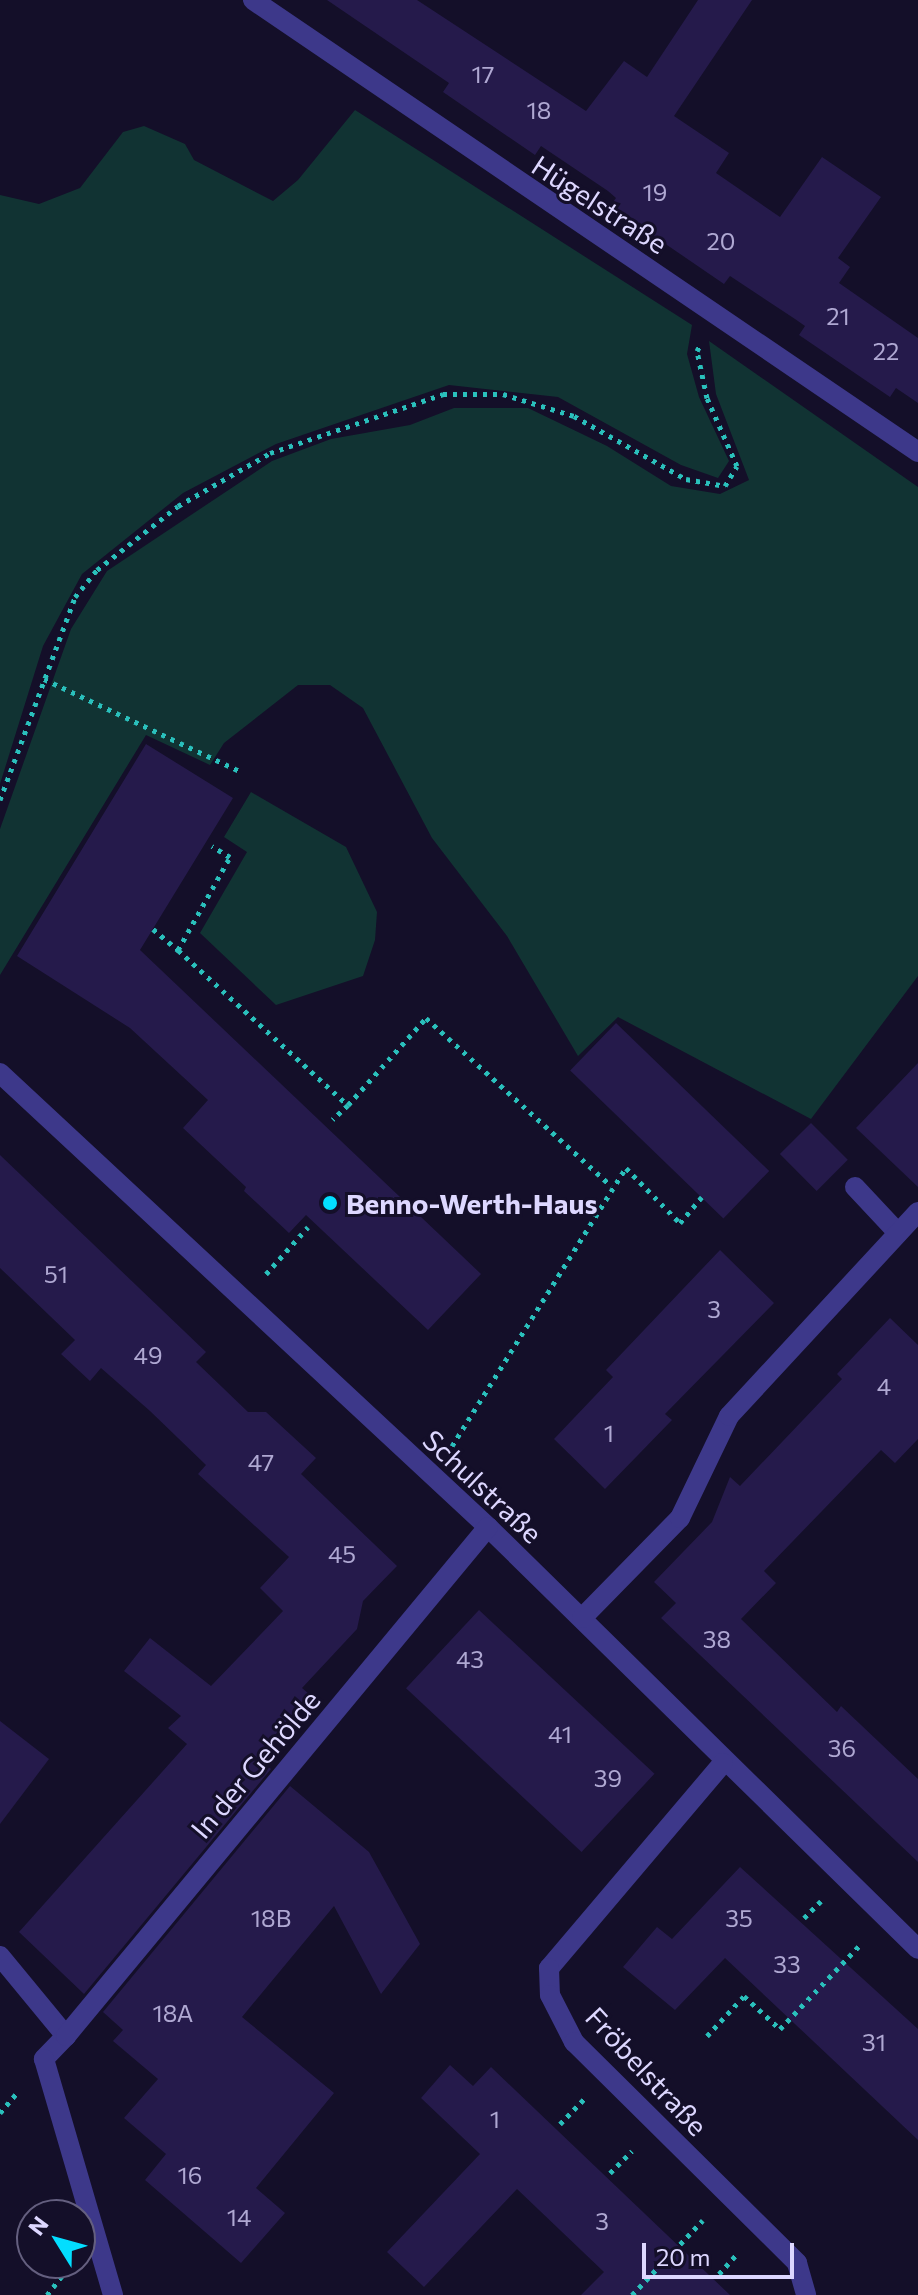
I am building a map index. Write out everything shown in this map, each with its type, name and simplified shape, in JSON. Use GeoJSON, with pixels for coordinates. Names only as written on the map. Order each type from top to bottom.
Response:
{"type":"FeatureCollection","features":[{"type":"Feature","properties":{"kind":"street","name":"Hügelstraße"},"geometry":{"type":"LineString","coordinates":[[253,0],[918,452]]}},
{"type":"Feature","properties":{"kind":"street","name":"Schulstraße"},"geometry":{"type":"LineString","coordinates":[[0,1073],[241,1301],[488,1527],[723,1763],[918,1949]]}},
{"type":"Feature","properties":{"kind":"street"},"geometry":{"type":"LineString","coordinates":[[855,1187],[898,1233]]}},
{"type":"Feature","properties":{"kind":"street"},"geometry":{"type":"LineString","coordinates":[[582,1618],[680,1518],[729,1416],[918,1212]]}},
{"type":"Feature","properties":{"kind":"street","name":"In der Gehölde"},"geometry":{"type":"LineString","coordinates":[[113,2295],[44,2059],[488,1527]]}},
{"type":"Feature","properties":{"kind":"street","name":"Fröbelstraße"},"geometry":{"type":"LineString","coordinates":[[723,1763],[549,1968],[550,1995],[574,2042],[797,2263],[806,2295]]}},
{"type":"Feature","properties":{"kind":"street"},"geometry":{"type":"LineString","coordinates":[[0,1956],[66,2036]]}},
{"type":"Feature","properties":{"kind":"path"},"geometry":{"type":"LineString","coordinates":[[0,800],[75,597],[97,570],[178,506],[270,453],[443,394],[503,394],[574,416],[686,479],[725,486],[737,466],[707,398],[697,351],[716,314]]}},
{"type":"Feature","properties":{"kind":"path"},"geometry":{"type":"LineString","coordinates":[[44,679],[242,772]]}},
{"type":"Feature","properties":{"kind":"path"},"geometry":{"type":"LineString","coordinates":[[178,950],[230,857],[212,846]]}},
{"type":"Feature","properties":{"kind":"path"},"geometry":{"type":"LineString","coordinates":[[153,929],[348,1105]]}},
{"type":"Feature","properties":{"kind":"path"},"geometry":{"type":"LineString","coordinates":[[333,1119],[426,1018],[611,1186]]}},
{"type":"Feature","properties":{"kind":"path"},"geometry":{"type":"LineString","coordinates":[[427,1472],[457,1437],[611,1186],[626,1168],[680,1223],[702,1197]]}},
{"type":"Feature","properties":{"kind":"path"},"geometry":{"type":"LineString","coordinates":[[241,1301],[308,1227]]}},
{"type":"Feature","properties":{"kind":"path"},"geometry":{"type":"LineString","coordinates":[[707,2036],[744,1996],[780,2029],[885,1918]]}},
{"type":"Feature","properties":{"kind":"path"},"geometry":{"type":"LineString","coordinates":[[632,2295],[727,2194]]}},
{"type":"Feature","properties":{"kind":"path"},"geometry":{"type":"LineString","coordinates":[[47,2295],[60,2279]]}},
{"type":"Feature","properties":{"kind":"green space"},"geometry":{"type":"Polygon","coordinates":[[[355,110],[692,325],[687,354],[699,397],[729,461],[718,478],[681,465],[558,397],[449,385],[276,444],[183,493],[82,574],[43,646],[0,784],[0,195],[39,204],[80,188],[123,132],[144,126],[185,144],[194,160],[273,201],[298,180],[355,110]]]}},
{"type":"Feature","properties":{"kind":"green space"},"geometry":{"type":"Polygon","coordinates":[[[709,341],[918,487],[918,976],[811,1119],[618,1017],[578,1056],[507,936],[432,838],[363,708],[330,685],[298,685],[224,743],[210,765],[146,735],[0,975],[0,829],[71,629],[107,571],[272,461],[331,439],[410,425],[454,408],[528,408],[607,446],[671,486],[720,494],[749,480],[716,394],[709,341]]]}},
{"type":"Feature","properties":{"kind":"green space"},"geometry":{"type":"Polygon","coordinates":[[[251,792],[346,847],[377,912],[375,940],[363,976],[276,1005],[200,933],[247,852],[224,837],[251,792]]]}},
{"type":"Feature","properties":{"kind":"building"},"geometry":{"type":"Polygon","coordinates":[[[327,0],[417,0],[586,111],[624,61],[647,77],[698,0],[752,0],[674,116],[729,153],[716,173],[780,217],[822,157],[881,197],[838,258],[850,267],[839,283],[918,338],[918,403],[896,388],[890,397],[799,335],[805,326],[730,276],[724,284],[610,206],[616,198],[608,191],[541,146],[535,155],[443,92],[449,83],[327,0]]]}},
{"type":"Feature","properties":{"kind":"building"},"geometry":{"type":"Polygon","coordinates":[[[146,744],[233,798],[140,950],[481,1274],[428,1330],[306,1215],[289,1233],[244,1191],[246,1187],[183,1128],[208,1100],[130,1028],[17,956],[146,744]]]}},
{"type":"Feature","properties":{"kind":"building"},"geometry":{"type":"Polygon","coordinates":[[[616,1023],[769,1171],[723,1218],[570,1070],[616,1023]]]}},
{"type":"Feature","properties":{"kind":"building"},"geometry":{"type":"Polygon","coordinates":[[[918,1063],[918,1187],[856,1128],[918,1063]]]}},
{"type":"Feature","properties":{"kind":"building"},"geometry":{"type":"Polygon","coordinates":[[[811,1123],[848,1160],[817,1191],[780,1154],[811,1123]]]}},
{"type":"Feature","properties":{"kind":"building"},"geometry":{"type":"Polygon","coordinates":[[[0,1155],[206,1352],[196,1362],[248,1412],[266,1412],[316,1458],[301,1474],[397,1566],[363,1601],[357,1629],[302,1688],[309,1694],[257,1757],[271,1769],[84,1994],[19,1932],[187,1744],[168,1728],[181,1716],[124,1671],[150,1638],[211,1686],[283,1611],[260,1588],[289,1557],[198,1474],[206,1465],[150,1411],[101,1368],[90,1381],[61,1354],[75,1340],[0,1268],[0,1155]]]}},
{"type":"Feature","properties":{"kind":"building"},"geometry":{"type":"Polygon","coordinates":[[[720,1250],[774,1303],[665,1414],[672,1420],[605,1489],[554,1439],[613,1377],[606,1370],[720,1250]]]}},
{"type":"Feature","properties":{"kind":"building"},"geometry":{"type":"Polygon","coordinates":[[[890,1318],[918,1345],[918,1439],[895,1463],[881,1450],[764,1571],[776,1583],[741,1619],[837,1712],[841,1706],[918,1779],[918,1862],[661,1618],[676,1603],[654,1582],[712,1522],[730,1477],[740,1486],[842,1379],[837,1374],[890,1318]]]}},
{"type":"Feature","properties":{"kind":"building"},"geometry":{"type":"Polygon","coordinates":[[[479,1610],[655,1774],[582,1852],[406,1688],[479,1610]]]}},
{"type":"Feature","properties":{"kind":"building"},"geometry":{"type":"Polygon","coordinates":[[[0,1721],[49,1759],[0,1824],[0,1721]]]}},
{"type":"Feature","properties":{"kind":"building"},"geometry":{"type":"Polygon","coordinates":[[[290,1786],[369,1852],[420,1944],[381,1994],[334,1906],[242,2017],[334,2093],[256,2188],[285,2213],[241,2263],[145,2180],[166,2154],[124,2118],[158,2079],[113,2041],[123,2030],[103,2012],[290,1786]]]}},
{"type":"Feature","properties":{"kind":"building"},"geometry":{"type":"Polygon","coordinates":[[[740,1867],[918,2029],[918,2140],[725,1958],[675,2010],[623,1967],[657,1927],[672,1939],[740,1867]]]}},
{"type":"Feature","properties":{"kind":"building"},"geometry":{"type":"Polygon","coordinates":[[[450,2065],[473,2086],[491,2067],[730,2295],[581,2295],[604,2272],[517,2189],[424,2287],[387,2252],[480,2154],[421,2098],[450,2065]]]}},
{"type":"Feature","properties":{"kind":"place","name":"Benno-Werth-Haus"},"geometry":{"type":"Point","coordinates":[330,1203]}}]}
